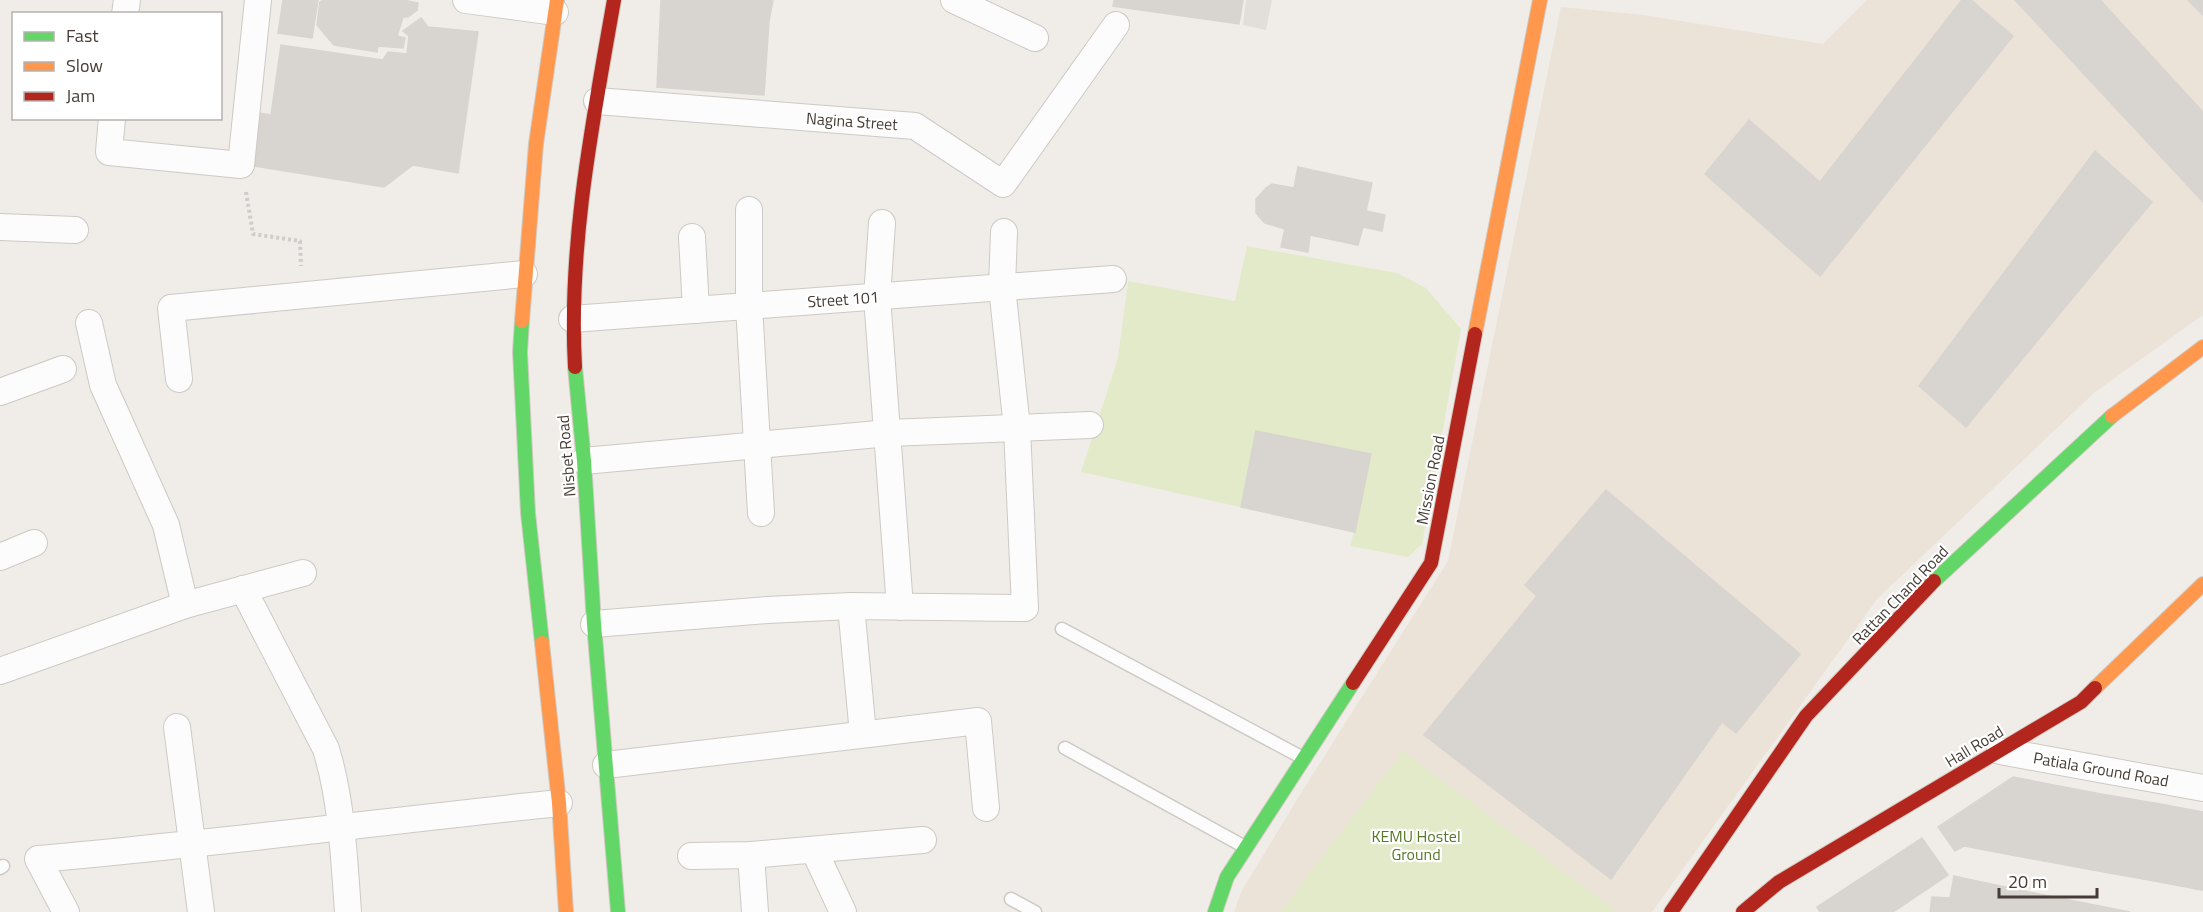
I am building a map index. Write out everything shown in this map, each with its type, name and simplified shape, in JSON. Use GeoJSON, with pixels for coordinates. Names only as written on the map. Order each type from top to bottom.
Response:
{"type":"FeatureCollection","features":[{"type":"Feature","properties":{"kind":"main road","name":"Nisbet Road"},"geometry":{"type":"LineString","coordinates":[[614,0],[597,102],[582,154],[572,320],[574,376],[584,461],[594,624],[618,912]]}},
{"type":"Feature","properties":{"kind":"main road","name":"Mission Road"},"geometry":{"type":"LineString","coordinates":[[1215,912],[1227,877],[1431,563],[1540,0]]}},
{"type":"Feature","properties":{"kind":"main road"},"geometry":{"type":"LineString","coordinates":[[556,6],[544,79],[542,145],[524,274],[520,352],[528,513],[559,803],[566,912]]}},
{"type":"Feature","properties":{"kind":"main road","name":"Rattan Chand Road"},"geometry":{"type":"LineString","coordinates":[[1671,912],[1799,726],[1814,708],[1938,577],[2119,410],[2203,347]]}},
{"type":"Feature","properties":{"kind":"main road","name":"Hall Road"},"geometry":{"type":"LineString","coordinates":[[1743,912],[1779,882],[2081,702],[2203,584]]}},
{"type":"Feature","properties":{"kind":"street"},"geometry":{"type":"LineString","coordinates":[[112,120],[109,152],[241,165],[258,0]]}},
{"type":"Feature","properties":{"kind":"street"},"geometry":{"type":"LineString","coordinates":[[466,0],[556,6]]}},
{"type":"Feature","properties":{"kind":"street"},"geometry":{"type":"LineString","coordinates":[[954,0],[1035,38]]}},
{"type":"Feature","properties":{"kind":"street","name":"Nagina Street"},"geometry":{"type":"LineString","coordinates":[[597,102],[915,126],[1003,184],[1116,25]]}},
{"type":"Feature","properties":{"kind":"street"},"geometry":{"type":"LineString","coordinates":[[749,210],[749,306],[761,513]]}},
{"type":"Feature","properties":{"kind":"street"},"geometry":{"type":"LineString","coordinates":[[882,224],[877,297],[889,433],[900,606]]}},
{"type":"Feature","properties":{"kind":"street"},"geometry":{"type":"LineString","coordinates":[[0,227],[75,230]]}},
{"type":"Feature","properties":{"kind":"street"},"geometry":{"type":"LineString","coordinates":[[594,624],[767,610],[851,606],[1025,608],[1017,428],[1002,287],[1004,232]]}},
{"type":"Feature","properties":{"kind":"street"},"geometry":{"type":"LineString","coordinates":[[692,237],[696,310]]}},
{"type":"Feature","properties":{"kind":"street"},"geometry":{"type":"LineString","coordinates":[[179,379],[171,308],[524,274]]}},
{"type":"Feature","properties":{"kind":"street","name":"Street 101"},"geometry":{"type":"LineString","coordinates":[[572,320],[1113,279]]}},
{"type":"Feature","properties":{"kind":"street"},"geometry":{"type":"LineString","coordinates":[[89,323],[104,385],[166,525],[185,605]]}},
{"type":"Feature","properties":{"kind":"street"},"geometry":{"type":"LineString","coordinates":[[0,392],[63,369]]}},
{"type":"Feature","properties":{"kind":"street"},"geometry":{"type":"LineString","coordinates":[[584,461],[889,433],[1090,425]]}},
{"type":"Feature","properties":{"kind":"street"},"geometry":{"type":"LineString","coordinates":[[0,556],[34,543]]}},
{"type":"Feature","properties":{"kind":"street"},"geometry":{"type":"LineString","coordinates":[[0,671],[185,605],[303,573]]}},
{"type":"Feature","properties":{"kind":"street"},"geometry":{"type":"LineString","coordinates":[[243,589],[326,749],[332,769],[342,826],[348,912]]}},
{"type":"Feature","properties":{"kind":"street"},"geometry":{"type":"LineString","coordinates":[[851,606],[863,734]]}},
{"type":"Feature","properties":{"kind":"street"},"geometry":{"type":"LineString","coordinates":[[606,765],[978,721],[986,808]]}},
{"type":"Feature","properties":{"kind":"street"},"geometry":{"type":"LineString","coordinates":[[177,727],[201,912]]}},
{"type":"Feature","properties":{"kind":"street","name":"Patiala Ground Road"},"geometry":{"type":"LineString","coordinates":[[2000,751],[2203,788]]}},
{"type":"Feature","properties":{"kind":"street"},"geometry":{"type":"LineString","coordinates":[[66,912],[38,859],[193,845],[342,826],[559,803]]}},
{"type":"Feature","properties":{"kind":"street"},"geometry":{"type":"LineString","coordinates":[[691,856],[751,855],[923,840]]}},
{"type":"Feature","properties":{"kind":"street"},"geometry":{"type":"LineString","coordinates":[[814,850],[843,912]]}},
{"type":"Feature","properties":{"kind":"street"},"geometry":{"type":"LineString","coordinates":[[751,855],[755,912]]}},
{"type":"Feature","properties":{"kind":"lane"},"geometry":{"type":"LineString","coordinates":[[1062,629],[1304,758]]}},
{"type":"Feature","properties":{"kind":"lane"},"geometry":{"type":"LineString","coordinates":[[1065,748],[1246,848]]}},
{"type":"Feature","properties":{"kind":"lane"},"geometry":{"type":"LineString","coordinates":[[1011,899],[1035,912]]}},
{"type":"Feature","properties":{"kind":"path"},"geometry":{"type":"LineString","coordinates":[[241,165],[252,234],[300,241],[302,296]]}},
{"type":"Feature","properties":{"kind":"shaded area"},"geometry":{"type":"Polygon","coordinates":[[[1246,0],[1272,0],[1266,30],[1243,25],[1246,0]]]}},
{"type":"Feature","properties":{"kind":"shaded area"},"geometry":{"type":"Polygon","coordinates":[[[1867,0],[2203,0],[2203,315],[2095,392],[1877,599],[1652,912],[1234,912],[1242,890],[1306,785],[1448,561],[1561,7],[1644,15],[1823,44],[1867,0]]]}},
{"type":"Feature","properties":{"kind":"green space"},"geometry":{"type":"Polygon","coordinates":[[[1247,246],[1397,273],[1426,288],[1461,329],[1422,544],[1408,557],[1350,546],[1354,532],[1081,472],[1118,358],[1128,281],[1235,301],[1247,246]]]}},
{"type":"Feature","properties":{"kind":"green space","name":"KEMU Hostel Ground"},"geometry":{"type":"Polygon","coordinates":[[[1403,751],[1617,912],[1280,912],[1403,751]]]}},
{"type":"Feature","properties":{"kind":"building"},"geometry":{"type":"Polygon","coordinates":[[[283,0],[318,0],[312,38],[278,33],[283,0]]]}},
{"type":"Feature","properties":{"kind":"building"},"geometry":{"type":"Polygon","coordinates":[[[323,0],[403,0],[418,3],[417,10],[408,17],[403,17],[397,36],[405,38],[403,48],[378,46],[377,52],[334,45],[317,25],[320,2],[323,0]]]}},
{"type":"Feature","properties":{"kind":"building"},"geometry":{"type":"Polygon","coordinates":[[[661,0],[773,0],[769,21],[764,95],[657,87],[661,0]]]}},
{"type":"Feature","properties":{"kind":"building"},"geometry":{"type":"Polygon","coordinates":[[[1114,0],[1243,0],[1239,24],[1113,6],[1114,0]]]}},
{"type":"Feature","properties":{"kind":"building"},"geometry":{"type":"Polygon","coordinates":[[[1962,0],[1971,0],[2013,36],[1820,276],[1705,174],[1749,120],[1820,182],[1962,0]]]}},
{"type":"Feature","properties":{"kind":"building"},"geometry":{"type":"Polygon","coordinates":[[[2015,0],[2100,0],[2203,112],[2203,202],[2015,0]]]}},
{"type":"Feature","properties":{"kind":"building"},"geometry":{"type":"Polygon","coordinates":[[[2188,0],[2203,0],[2203,15],[2188,0]]]}},
{"type":"Feature","properties":{"kind":"building"},"geometry":{"type":"Polygon","coordinates":[[[421,18],[428,27],[478,32],[458,173],[413,165],[384,187],[255,166],[259,113],[271,115],[281,45],[383,60],[388,52],[407,54],[409,36],[403,31],[421,18]]]}},
{"type":"Feature","properties":{"kind":"building"},"geometry":{"type":"Polygon","coordinates":[[[2095,151],[2152,202],[1966,427],[1919,386],[2095,151]]]}},
{"type":"Feature","properties":{"kind":"building"},"geometry":{"type":"Polygon","coordinates":[[[1298,167],[1372,183],[1366,211],[1385,215],[1382,231],[1363,227],[1358,245],[1310,235],[1308,252],[1281,247],[1285,229],[1265,223],[1261,219],[1256,213],[1256,199],[1272,184],[1294,188],[1298,167]]]}},
{"type":"Feature","properties":{"kind":"building"},"geometry":{"type":"Polygon","coordinates":[[[1256,431],[1371,454],[1355,532],[1241,507],[1256,431]]]}},
{"type":"Feature","properties":{"kind":"building"},"geometry":{"type":"Polygon","coordinates":[[[1606,490],[1800,654],[1736,733],[1722,722],[1611,879],[1424,735],[1537,596],[1525,585],[1606,490]]]}},
{"type":"Feature","properties":{"kind":"building"},"geometry":{"type":"Polygon","coordinates":[[[2013,777],[2059,786],[2044,861],[1964,846],[1955,851],[1938,827],[2013,777]]]}},
{"type":"Feature","properties":{"kind":"building"},"geometry":{"type":"Polygon","coordinates":[[[2059,786],[2107,795],[2092,870],[2044,861],[2059,786]]]}},
{"type":"Feature","properties":{"kind":"building"},"geometry":{"type":"Polygon","coordinates":[[[2107,795],[2155,803],[2143,879],[2092,870],[2107,795]]]}},
{"type":"Feature","properties":{"kind":"building"},"geometry":{"type":"Polygon","coordinates":[[[2155,803],[2203,812],[2203,856],[2196,889],[2143,879],[2155,803]]]}},
{"type":"Feature","properties":{"kind":"building"},"geometry":{"type":"Polygon","coordinates":[[[1922,838],[1948,875],[1893,912],[1820,912],[1817,907],[1922,838]]]}},
{"type":"Feature","properties":{"kind":"building"},"geometry":{"type":"Polygon","coordinates":[[[2203,856],[2203,890],[2196,889],[2203,856]]]}},
{"type":"Feature","properties":{"kind":"building"},"geometry":{"type":"Polygon","coordinates":[[[1954,876],[1972,880],[1966,912],[1930,912],[1932,897],[1950,898],[1954,876]]]}},
{"type":"Feature","properties":{"kind":"building"},"geometry":{"type":"Polygon","coordinates":[[[1972,880],[2044,895],[2041,912],[1966,912],[1972,880]]]}},
{"type":"Feature","properties":{"kind":"building"},"geometry":{"type":"Polygon","coordinates":[[[2044,895],[2130,912],[2041,912],[2044,895]]]}},
{"type":"Feature","properties":{"kind":"traffic: fast"},"geometry":{"type":"LineString","coordinates":[[522,321],[520,352],[528,513],[542,643]]}},
{"type":"Feature","properties":{"kind":"traffic: fast"},"geometry":{"type":"LineString","coordinates":[[575,367],[618,912]]}},
{"type":"Feature","properties":{"kind":"traffic: fast"},"geometry":{"type":"LineString","coordinates":[[1934,581],[2112,416]]}},
{"type":"Feature","properties":{"kind":"traffic: fast"},"geometry":{"type":"LineString","coordinates":[[1215,912],[1227,877],[1353,683]]}},
{"type":"Feature","properties":{"kind":"traffic: slow"},"geometry":{"type":"LineString","coordinates":[[522,321],[536,144],[557,0]]}},
{"type":"Feature","properties":{"kind":"traffic: slow"},"geometry":{"type":"LineString","coordinates":[[1475,334],[1540,0]]}},
{"type":"Feature","properties":{"kind":"traffic: slow"},"geometry":{"type":"LineString","coordinates":[[2112,416],[2203,347]]}},
{"type":"Feature","properties":{"kind":"traffic: slow"},"geometry":{"type":"LineString","coordinates":[[2095,688],[2203,584]]}},
{"type":"Feature","properties":{"kind":"traffic: slow"},"geometry":{"type":"LineString","coordinates":[[542,643],[559,803],[566,912]]}},
{"type":"Feature","properties":{"kind":"traffic: jam"},"geometry":{"type":"LineString","coordinates":[[575,367],[575,275],[579,229],[591,137],[614,0]]}},
{"type":"Feature","properties":{"kind":"traffic: jam"},"geometry":{"type":"LineString","coordinates":[[1353,683],[1431,563],[1475,334]]}},
{"type":"Feature","properties":{"kind":"traffic: jam"},"geometry":{"type":"LineString","coordinates":[[1671,912],[1806,716],[1934,581]]}},
{"type":"Feature","properties":{"kind":"traffic: jam"},"geometry":{"type":"LineString","coordinates":[[1743,912],[1779,882],[2081,702],[2095,688]]}}]}
